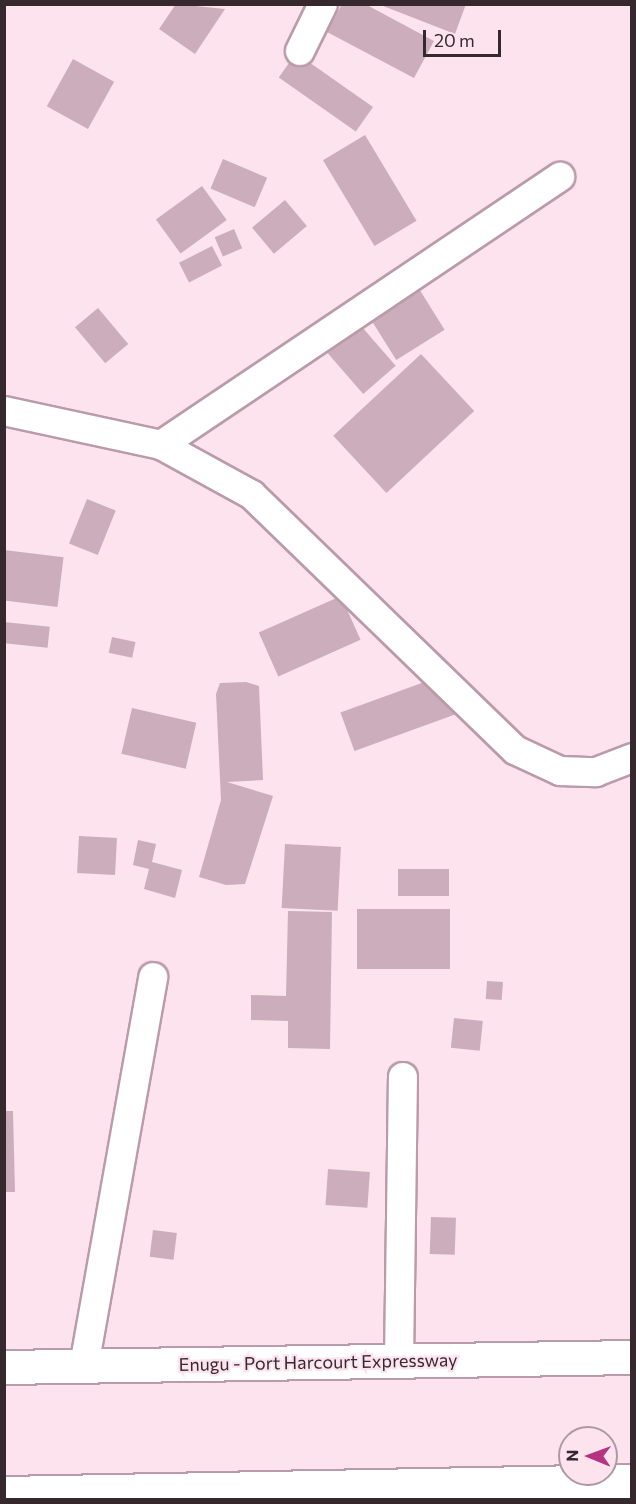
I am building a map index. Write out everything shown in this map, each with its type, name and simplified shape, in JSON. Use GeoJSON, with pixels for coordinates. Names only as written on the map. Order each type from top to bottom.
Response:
{"type":"FeatureCollection","features":[{"type":"Feature","properties":{"kind":"highway","name":"Enugu - Port Harcourt Expressway"},"geometry":{"type":"LineString","coordinates":[[4,1367],[632,1357]]}},
{"type":"Feature","properties":{"kind":"highway"},"geometry":{"type":"LineString","coordinates":[[4,1493],[175,1494],[624,1487]]}},
{"type":"Feature","properties":{"kind":"street"},"geometry":{"type":"LineString","coordinates":[[300,51],[323,4]]}},
{"type":"Feature","properties":{"kind":"street"},"geometry":{"type":"LineString","coordinates":[[161,445],[560,177]]}},
{"type":"Feature","properties":{"kind":"street"},"geometry":{"type":"LineString","coordinates":[[4,411],[161,445],[252,495],[515,750],[560,771],[596,772],[632,758]]}},
{"type":"Feature","properties":{"kind":"street"},"geometry":{"type":"LineString","coordinates":[[84,1366],[153,977]]}},
{"type":"Feature","properties":{"kind":"street"},"geometry":{"type":"LineString","coordinates":[[399,1361],[403,1077]]}},
{"type":"Feature","properties":{"kind":"building"},"geometry":{"type":"Polygon","coordinates":[[[176,4],[225,9],[195,54],[159,29],[176,4]]]}},
{"type":"Feature","properties":{"kind":"building"},"geometry":{"type":"Polygon","coordinates":[[[342,4],[365,4],[434,41],[414,78],[327,32],[342,4]]]}},
{"type":"Feature","properties":{"kind":"building"},"geometry":{"type":"Polygon","coordinates":[[[378,4],[466,4],[455,34],[378,4]]]}},
{"type":"Feature","properties":{"kind":"building"},"geometry":{"type":"Polygon","coordinates":[[[296,53],[373,107],[356,131],[279,78],[296,53]]]}},
{"type":"Feature","properties":{"kind":"building"},"geometry":{"type":"Polygon","coordinates":[[[73,59],[114,82],[88,129],[47,106],[73,59]]]}},
{"type":"Feature","properties":{"kind":"building"},"geometry":{"type":"Polygon","coordinates":[[[365,135],[417,221],[375,246],[323,160],[365,135]]]}},
{"type":"Feature","properties":{"kind":"building"},"geometry":{"type":"Polygon","coordinates":[[[223,159],[267,178],[255,207],[210,188],[223,159]]]}},
{"type":"Feature","properties":{"kind":"building"},"geometry":{"type":"Polygon","coordinates":[[[202,186],[227,220],[181,253],[156,220],[202,186]]]}},
{"type":"Feature","properties":{"kind":"building"},"geometry":{"type":"Polygon","coordinates":[[[285,200],[307,226],[274,254],[252,228],[285,200]]]}},
{"type":"Feature","properties":{"kind":"building"},"geometry":{"type":"Polygon","coordinates":[[[234,229],[242,248],[223,257],[215,237],[234,229]]]}},
{"type":"Feature","properties":{"kind":"building"},"geometry":{"type":"Polygon","coordinates":[[[212,246],[222,266],[189,282],[179,263],[212,246]]]}},
{"type":"Feature","properties":{"kind":"building"},"geometry":{"type":"Polygon","coordinates":[[[416,284],[445,330],[396,360],[368,314],[416,284]]]}},
{"type":"Feature","properties":{"kind":"building"},"geometry":{"type":"Polygon","coordinates":[[[98,308],[128,344],[105,363],[75,327],[98,308]]]}},
{"type":"Feature","properties":{"kind":"building"},"geometry":{"type":"Polygon","coordinates":[[[355,319],[396,366],[363,394],[323,347],[355,319]]]}},
{"type":"Feature","properties":{"kind":"building"},"geometry":{"type":"Polygon","coordinates":[[[421,354],[474,411],[386,493],[333,436],[421,354]]]}},
{"type":"Feature","properties":{"kind":"building"},"geometry":{"type":"Polygon","coordinates":[[[87,499],[116,511],[98,555],[69,544],[87,499]]]}},
{"type":"Feature","properties":{"kind":"building"},"geometry":{"type":"Polygon","coordinates":[[[4,550],[64,557],[57,607],[4,600],[4,550]]]}},
{"type":"Feature","properties":{"kind":"building"},"geometry":{"type":"Polygon","coordinates":[[[341,596],[361,640],[278,676],[259,633],[341,596]]]}},
{"type":"Feature","properties":{"kind":"building"},"geometry":{"type":"Polygon","coordinates":[[[4,622],[50,627],[48,648],[4,643],[4,622]]]}},
{"type":"Feature","properties":{"kind":"building"},"geometry":{"type":"Polygon","coordinates":[[[112,637],[135,642],[132,658],[109,653],[112,637]]]}},
{"type":"Feature","properties":{"kind":"building"},"geometry":{"type":"Polygon","coordinates":[[[441,676],[455,715],[354,751],[340,713],[441,676]]]}},
{"type":"Feature","properties":{"kind":"building"},"geometry":{"type":"Polygon","coordinates":[[[246,682],[259,686],[263,780],[227,782],[273,796],[245,884],[226,885],[199,877],[221,800],[216,694],[220,683],[246,682]]]}},
{"type":"Feature","properties":{"kind":"building"},"geometry":{"type":"Polygon","coordinates":[[[132,708],[196,723],[186,769],[121,754],[132,708]]]}},
{"type":"Feature","properties":{"kind":"building"},"geometry":{"type":"Polygon","coordinates":[[[79,836],[117,838],[115,875],[77,873],[79,836]]]}},
{"type":"Feature","properties":{"kind":"building"},"geometry":{"type":"Polygon","coordinates":[[[138,840],[156,844],[152,862],[182,870],[175,898],[144,889],[149,869],[133,865],[138,840]]]}},
{"type":"Feature","properties":{"kind":"building"},"geometry":{"type":"Polygon","coordinates":[[[285,844],[341,847],[338,911],[282,908],[285,844]]]}},
{"type":"Feature","properties":{"kind":"building"},"geometry":{"type":"Polygon","coordinates":[[[398,869],[449,869],[449,896],[398,896],[398,869]]]}},
{"type":"Feature","properties":{"kind":"building"},"geometry":{"type":"Polygon","coordinates":[[[357,909],[450,909],[450,969],[357,969],[357,909]]]}},
{"type":"Feature","properties":{"kind":"building"},"geometry":{"type":"Polygon","coordinates":[[[288,911],[332,912],[330,1049],[288,1048],[288,1021],[251,1020],[251,995],[286,996],[288,911]]]}},
{"type":"Feature","properties":{"kind":"building"},"geometry":{"type":"Polygon","coordinates":[[[487,981],[503,982],[502,1000],[486,999],[487,981]]]}},
{"type":"Feature","properties":{"kind":"building"},"geometry":{"type":"Polygon","coordinates":[[[454,1018],[483,1021],[480,1051],[451,1048],[454,1018]]]}},
{"type":"Feature","properties":{"kind":"building"},"geometry":{"type":"Polygon","coordinates":[[[4,1111],[13,1111],[15,1192],[4,1192],[4,1111]]]}},
{"type":"Feature","properties":{"kind":"building"},"geometry":{"type":"Polygon","coordinates":[[[328,1169],[370,1172],[367,1208],[325,1205],[328,1169]]]}},
{"type":"Feature","properties":{"kind":"building"},"geometry":{"type":"Polygon","coordinates":[[[431,1217],[456,1218],[455,1255],[430,1254],[431,1217]]]}},
{"type":"Feature","properties":{"kind":"building"},"geometry":{"type":"Polygon","coordinates":[[[153,1230],[177,1233],[174,1260],[150,1257],[153,1230]]]}}]}
